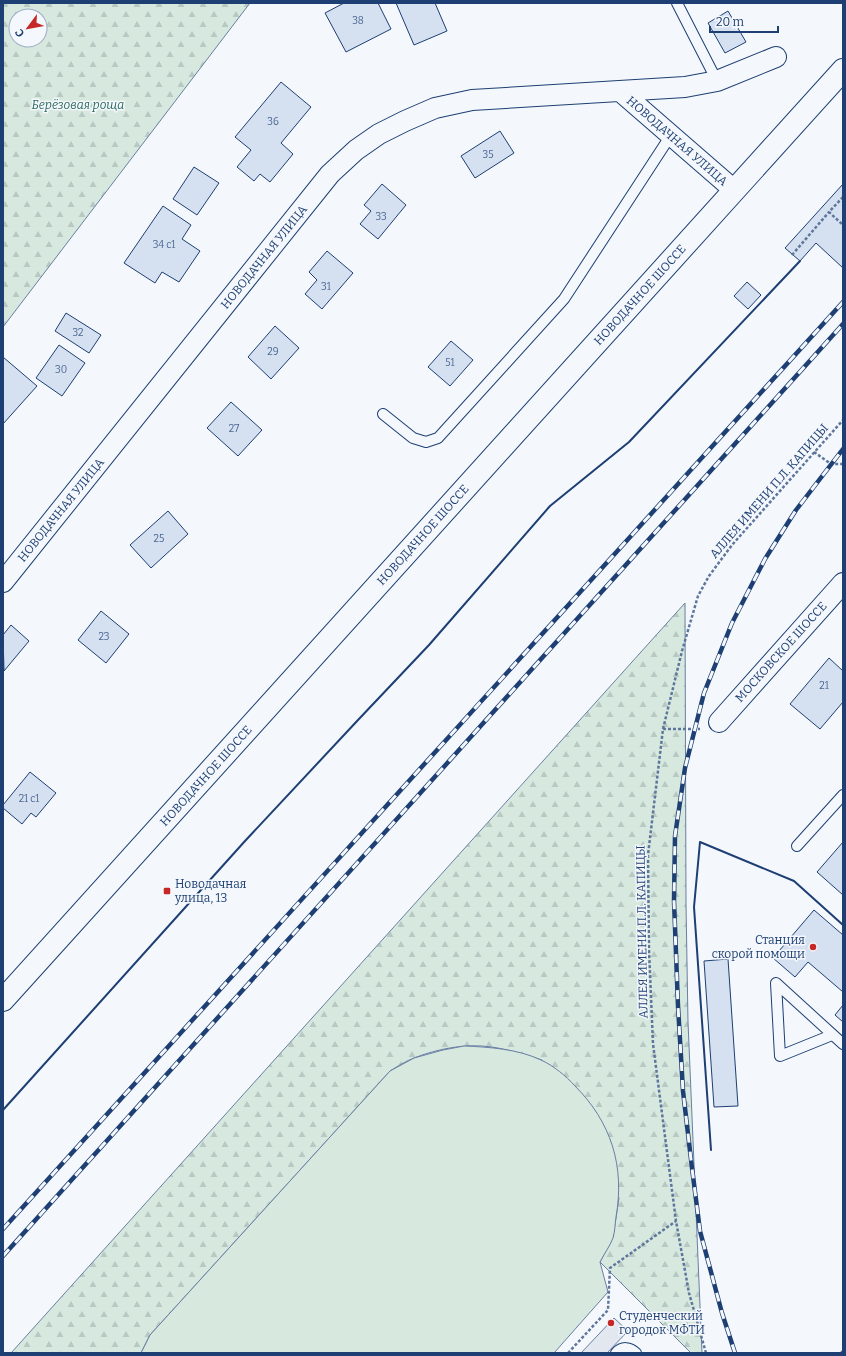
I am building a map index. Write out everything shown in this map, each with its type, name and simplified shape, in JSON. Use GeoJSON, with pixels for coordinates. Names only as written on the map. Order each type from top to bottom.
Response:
{"type":"FeatureCollection","features":[{"type":"Feature","properties":{"kind":"street","name":"НОВОДАЧНАЯ УЛИЦА"},"geometry":{"type":"LineString","coordinates":[[3,582],[330,174],[356,150],[379,134],[404,121],[435,108],[472,100],[685,87],[717,81],[776,56]]}},
{"type":"Feature","properties":{"kind":"street","name":"НОВОДАЧНОЕ ШОССЕ"},"geometry":{"type":"LineString","coordinates":[[3,1000],[843,70]]}},
{"type":"Feature","properties":{"kind":"street","name":"НОВОДАЧНАЯ УЛИЦА"},"geometry":{"type":"LineString","coordinates":[[620,91],[734,190]]}},
{"type":"Feature","properties":{"kind":"street","name":"МОСКОВСКОЕ ШОССЕ"},"geometry":{"type":"LineString","coordinates":[[718,722],[843,583]]}},
{"type":"Feature","properties":{"kind":"lane"},"geometry":{"type":"LineString","coordinates":[[677,3],[717,81]]}},
{"type":"Feature","properties":{"kind":"lane"},"geometry":{"type":"LineString","coordinates":[[382,414],[413,438],[426,442],[438,438],[564,299],[671,135]]}},
{"type":"Feature","properties":{"kind":"lane"},"geometry":{"type":"LineString","coordinates":[[797,846],[843,795]]}},
{"type":"Feature","properties":{"kind":"lane"},"geometry":{"type":"LineString","coordinates":[[832,1034],[780,1056],[776,984],[798,1004],[832,1034],[843,1044]]}},
{"type":"Feature","properties":{"kind":"lane"},"geometry":{"type":"LineString","coordinates":[[616,1353],[618,1350],[625,1348],[629,1348],[636,1353]]}},
{"type":"Feature","properties":{"kind":"path"},"geometry":{"type":"LineString","coordinates":[[792,255],[843,197]]}},
{"type":"Feature","properties":{"kind":"path"},"geometry":{"type":"LineString","coordinates":[[829,212],[843,225]]}},
{"type":"Feature","properties":{"kind":"path","name":"АЛЛЕЯ ИМЕНИ П.Л. КАПИЦЫ"},"geometry":{"type":"LineString","coordinates":[[706,1353],[689,1293],[676,1221],[653,1044],[649,950],[648,855],[663,729],[682,651],[698,596],[709,576],[732,545],[843,420]]}},
{"type":"Feature","properties":{"kind":"path"},"geometry":{"type":"LineString","coordinates":[[814,452],[831,464],[843,464]]}},
{"type":"Feature","properties":{"kind":"path"},"geometry":{"type":"LineString","coordinates":[[663,729],[704,729],[718,722]]}},
{"type":"Feature","properties":{"kind":"path"},"geometry":{"type":"LineString","coordinates":[[568,1353],[608,1310],[610,1268],[676,1221]]}},
{"type":"Feature","properties":{"kind":"green space","name":"Берёзовая роща"},"geometry":{"type":"Polygon","coordinates":[[[3,3],[250,3],[3,327],[3,3]]]}},
{"type":"Feature","properties":{"kind":"green space"},"geometry":{"type":"Polygon","coordinates":[[[685,603],[688,1022],[702,1353],[691,1353],[600,1262],[613,1237],[619,1198],[542,1060],[504,1049],[481,1046],[462,1046],[423,1055],[390,1071],[150,1335],[141,1353],[11,1353],[685,603]]]}},
{"type":"Feature","properties":{"kind":"green space"},"geometry":{"type":"Polygon","coordinates":[[[464,1046],[493,1048],[523,1053],[546,1062],[555,1068],[568,1079],[598,1114],[612,1146],[618,1180],[615,1230],[613,1238],[600,1262],[608,1292],[554,1353],[141,1353],[150,1335],[390,1071],[414,1058],[464,1046]]]}},
{"type":"Feature","properties":{"kind":"shaded area"},"geometry":{"type":"Polygon","coordinates":[[[614,1318],[628,1331],[607,1353],[581,1353],[614,1318]]]}},
{"type":"Feature","properties":{"kind":"building"},"geometry":{"type":"Polygon","coordinates":[[[344,3],[378,3],[391,29],[346,52],[325,13],[344,3]]]}},
{"type":"Feature","properties":{"kind":"building"},"geometry":{"type":"Polygon","coordinates":[[[396,3],[435,3],[447,31],[414,45],[396,3]]]}},
{"type":"Feature","properties":{"kind":"building"},"geometry":{"type":"Polygon","coordinates":[[[728,11],[746,42],[725,53],[708,23],[728,11]]]}},
{"type":"Feature","properties":{"kind":"building"},"geometry":{"type":"Polygon","coordinates":[[[281,82],[311,107],[281,143],[293,154],[270,182],[260,174],[254,181],[237,167],[251,150],[235,137],[281,82]]]}},
{"type":"Feature","properties":{"kind":"building"},"geometry":{"type":"Polygon","coordinates":[[[500,131],[514,153],[475,178],[461,156],[500,131]]]}},
{"type":"Feature","properties":{"kind":"building"},"geometry":{"type":"Polygon","coordinates":[[[194,167],[219,183],[197,215],[173,199],[194,167]]]}},
{"type":"Feature","properties":{"kind":"building"},"geometry":{"type":"Polygon","coordinates":[[[382,184],[406,205],[378,239],[360,224],[371,211],[364,205],[382,184]]]}},
{"type":"Feature","properties":{"kind":"building"},"geometry":{"type":"Polygon","coordinates":[[[843,184],[843,268],[816,243],[800,261],[785,248],[843,184]]]}},
{"type":"Feature","properties":{"kind":"building"},"geometry":{"type":"Polygon","coordinates":[[[163,206],[191,225],[182,239],[200,251],[179,282],[162,272],[155,283],[124,263],[163,206]]]}},
{"type":"Feature","properties":{"kind":"building"},"geometry":{"type":"Polygon","coordinates":[[[327,251],[353,273],[322,309],[305,294],[317,280],[309,272],[327,251]]]}},
{"type":"Feature","properties":{"kind":"building"},"geometry":{"type":"Polygon","coordinates":[[[747,282],[761,295],[748,309],[734,296],[747,282]]]}},
{"type":"Feature","properties":{"kind":"building"},"geometry":{"type":"Polygon","coordinates":[[[66,313],[101,335],[89,353],[55,331],[66,313]]]}},
{"type":"Feature","properties":{"kind":"building"},"geometry":{"type":"Polygon","coordinates":[[[275,326],[299,348],[271,379],[248,357],[275,326]]]}},
{"type":"Feature","properties":{"kind":"building"},"geometry":{"type":"Polygon","coordinates":[[[451,341],[473,360],[450,386],[428,367],[451,341]]]}},
{"type":"Feature","properties":{"kind":"building"},"geometry":{"type":"Polygon","coordinates":[[[59,345],[85,363],[62,396],[36,378],[59,345]]]}},
{"type":"Feature","properties":{"kind":"building"},"geometry":{"type":"Polygon","coordinates":[[[3,357],[37,386],[3,424],[3,357]]]}},
{"type":"Feature","properties":{"kind":"building"},"geometry":{"type":"Polygon","coordinates":[[[231,402],[262,430],[238,456],[207,428],[231,402]]]}},
{"type":"Feature","properties":{"kind":"building"},"geometry":{"type":"Polygon","coordinates":[[[168,511],[188,534],[151,568],[130,545],[168,511]]]}},
{"type":"Feature","properties":{"kind":"building"},"geometry":{"type":"Polygon","coordinates":[[[101,611],[129,634],[106,663],[78,640],[101,611]]]}},
{"type":"Feature","properties":{"kind":"building"},"geometry":{"type":"Polygon","coordinates":[[[11,625],[29,641],[4,671],[3,635],[11,625]]]}},
{"type":"Feature","properties":{"kind":"building"},"geometry":{"type":"Polygon","coordinates":[[[829,658],[843,671],[843,702],[820,729],[790,704],[829,658]]]}},
{"type":"Feature","properties":{"kind":"building"},"geometry":{"type":"Polygon","coordinates":[[[30,772],[56,793],[36,817],[31,813],[22,824],[3,808],[3,805],[30,772]]]}},
{"type":"Feature","properties":{"kind":"building"},"geometry":{"type":"Polygon","coordinates":[[[843,842],[843,895],[817,872],[843,842]]]}},
{"type":"Feature","properties":{"kind":"building","name":"Станция скорой помощи"},"geometry":{"type":"Polygon","coordinates":[[[814,910],[843,935],[843,992],[808,962],[795,977],[773,958],[814,910]]]}},
{"type":"Feature","properties":{"kind":"building"},"geometry":{"type":"Polygon","coordinates":[[[728,959],[738,1106],[714,1107],[704,961],[728,959]]]}},
{"type":"Feature","properties":{"kind":"building"},"geometry":{"type":"Polygon","coordinates":[[[843,1005],[843,1022],[835,1015],[843,1005]]]}},
{"type":"Feature","properties":{"kind":"railway"},"geometry":{"type":"LineString","coordinates":[[3,1229],[843,302]]}},
{"type":"Feature","properties":{"kind":"railway"},"geometry":{"type":"LineString","coordinates":[[3,1256],[843,324]]}},
{"type":"Feature","properties":{"kind":"railway"},"geometry":{"type":"LineString","coordinates":[[735,1353],[722,1313],[700,1231],[683,1091],[674,901],[675,836],[685,768],[704,693],[732,623],[765,559],[796,510],[843,449]]}},
{"type":"Feature","properties":{"kind":"wall"},"geometry":{"type":"LineString","coordinates":[[3,1110],[245,841],[429,645],[550,506],[629,442],[800,261]]}},
{"type":"Feature","properties":{"kind":"wall"},"geometry":{"type":"LineString","coordinates":[[711,1150],[694,907],[700,842],[794,881],[843,925]]}},
{"type":"Feature","properties":{"kind":"place","name":"Новодачная улица, 13"},"geometry":{"type":"Point","coordinates":[167,891]}},
{"type":"Feature","properties":{"kind":"place","name":"Станция скорой помощи"},"geometry":{"type":"Point","coordinates":[813,947]}},
{"type":"Feature","properties":{"kind":"place","name":"Студенческий городок МФТИ"},"geometry":{"type":"Point","coordinates":[611,1323]}}]}
